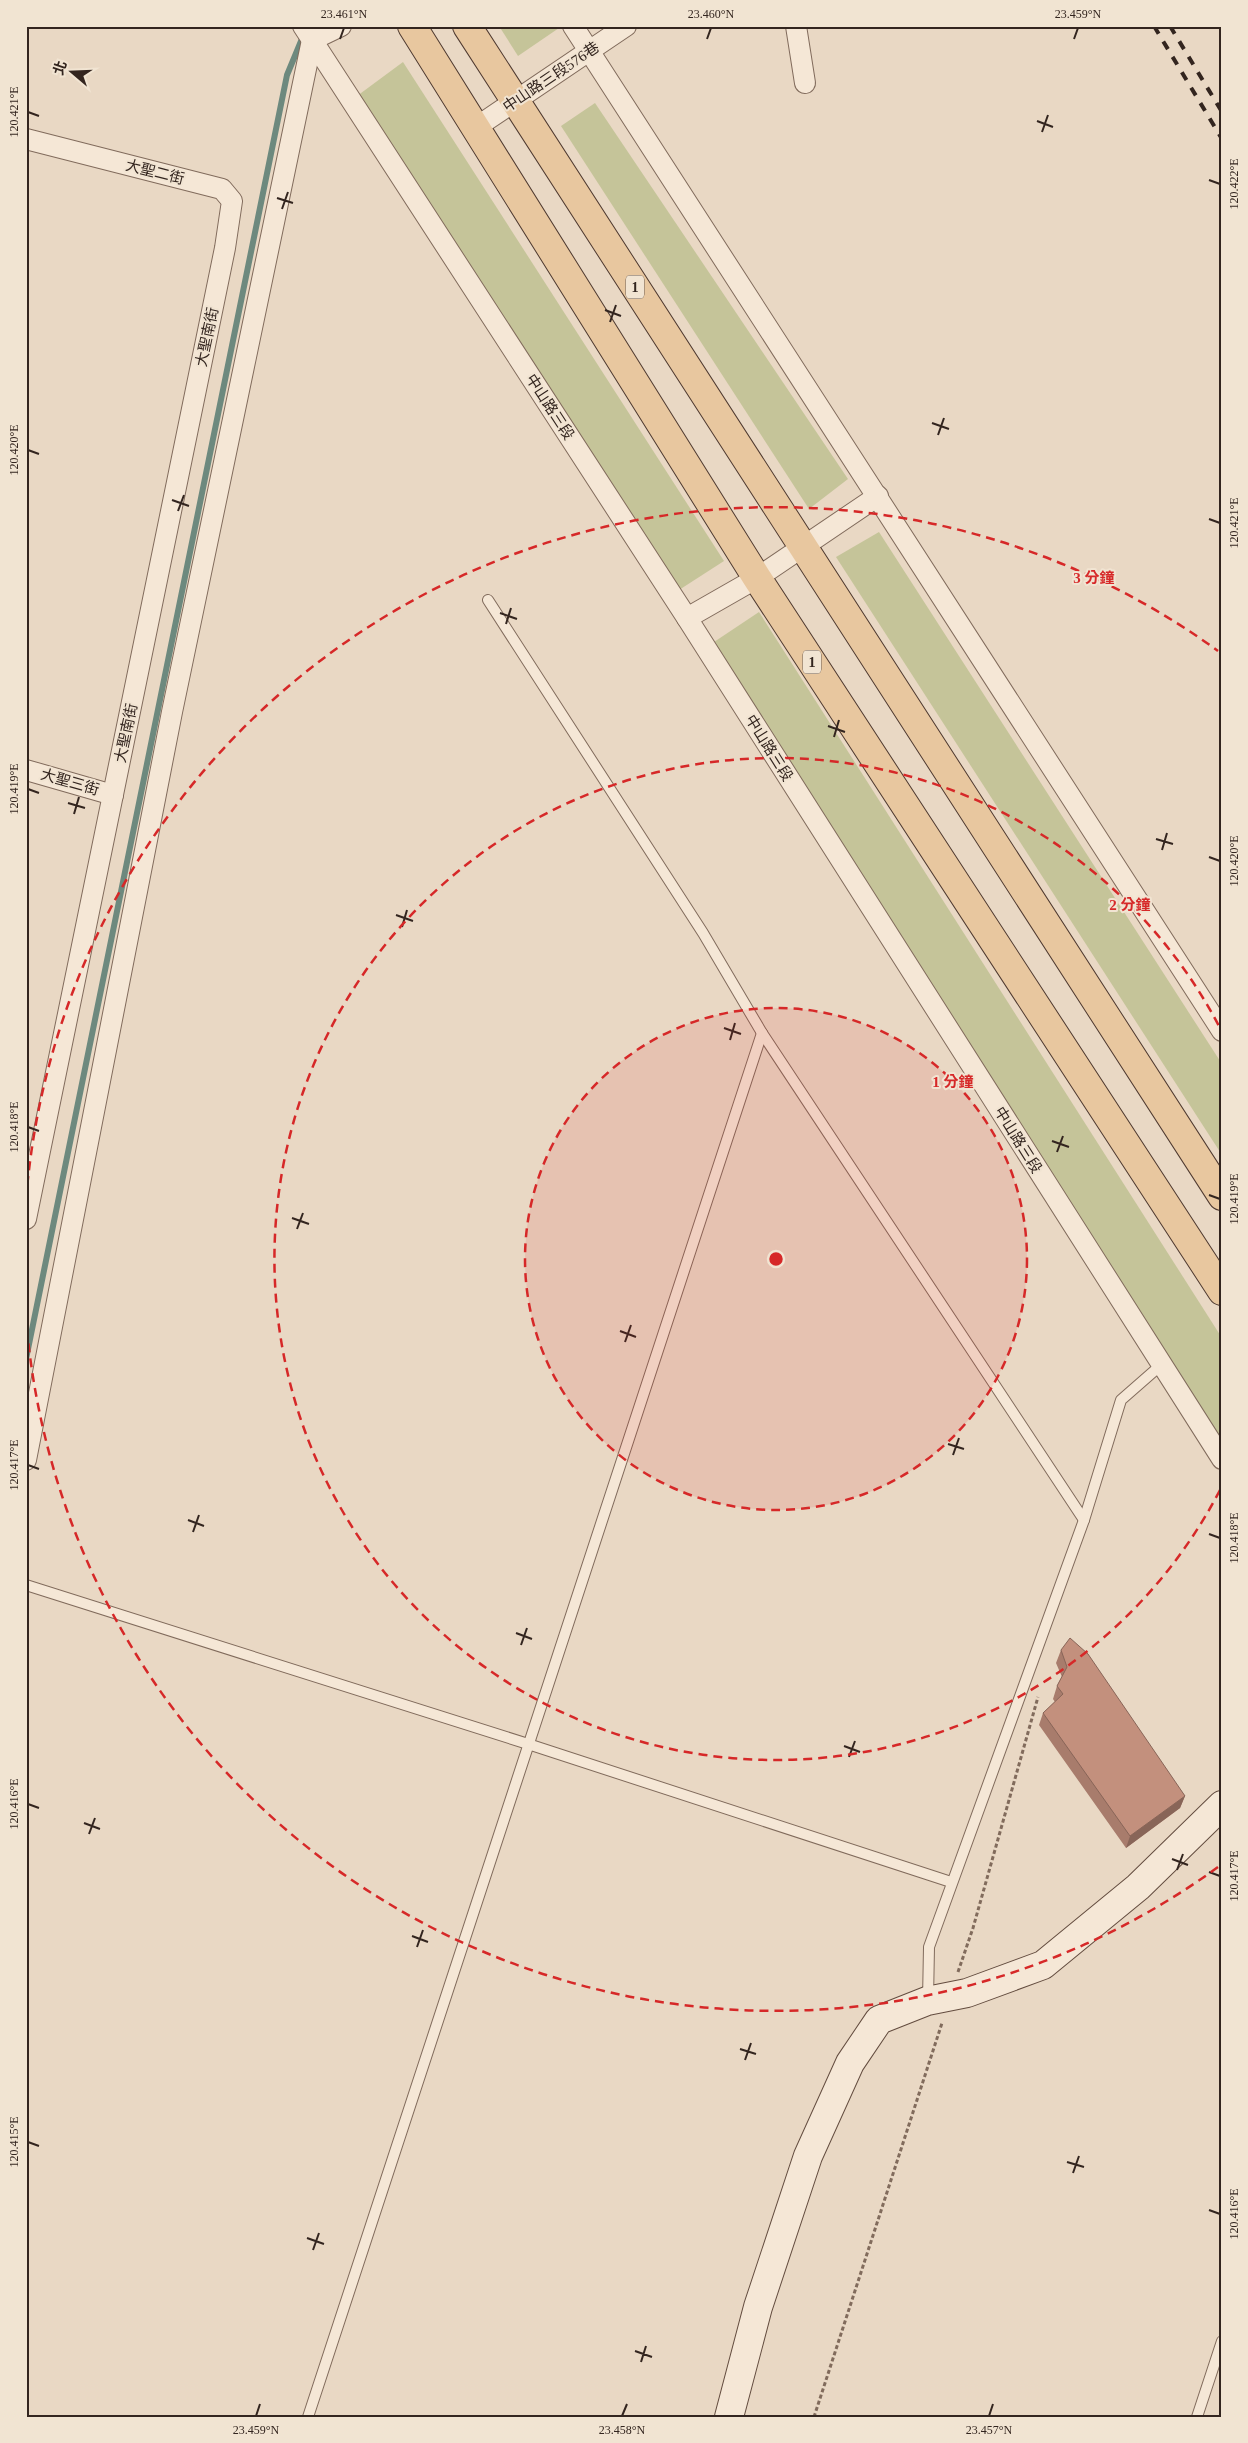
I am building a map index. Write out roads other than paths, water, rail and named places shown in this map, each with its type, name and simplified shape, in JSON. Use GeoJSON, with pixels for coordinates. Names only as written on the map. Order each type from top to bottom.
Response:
{"type":"FeatureCollection","features":[{"type":"Feature","properties":{"kind":"main road","name":"1"},"geometry":{"type":"LineString","coordinates":[[412,26],[758,578],[1222,1291]]}},
{"type":"Feature","properties":{"kind":"main road","name":"1"},"geometry":{"type":"LineString","coordinates":[[467,26],[1222,1196]]}},
{"type":"Feature","properties":{"kind":"street"},"geometry":{"type":"LineString","coordinates":[[26,1460],[307,33],[341,26]]}},
{"type":"Feature","properties":{"kind":"street"},"geometry":{"type":"LineString","coordinates":[[573,26],[1222,1031]]}},
{"type":"Feature","properties":{"kind":"street","name":"中山路三段576巷"},"geometry":{"type":"LineString","coordinates":[[475,128],[626,26]]}},
{"type":"Feature","properties":{"kind":"street"},"geometry":{"type":"LineString","coordinates":[[796,26],[805,83]]}},
{"type":"Feature","properties":{"kind":"street","name":"中山路三段"},"geometry":{"type":"LineString","coordinates":[[307,33],[686,618],[1222,1459]]}},
{"type":"Feature","properties":{"kind":"street","name":"大聖二街"},"geometry":{"type":"LineString","coordinates":[[26,140],[222,189],[232,201],[225,248]]}},
{"type":"Feature","properties":{"kind":"street","name":"大聖南街"},"geometry":{"type":"LineString","coordinates":[[26,1219],[225,248]]}},
{"type":"Feature","properties":{"kind":"street"},"geometry":{"type":"LineString","coordinates":[[686,618],[758,578],[878,496]]}},
{"type":"Feature","properties":{"kind":"street","name":"大聖三街"},"geometry":{"type":"LineString","coordinates":[[26,770],[113,795]]}},
{"type":"Feature","properties":{"kind":"street"},"geometry":{"type":"LineString","coordinates":[[729,2417],[758,2307],[808,2156],[850,2063],[879,2020],[928,2000],[967,1993],[1043,1965],[1138,1887],[1222,1805]]}},
{"type":"Feature","properties":{"kind":"lane"},"geometry":{"type":"LineString","coordinates":[[488,600],[703,934],[762,1033],[1084,1520]]}},
{"type":"Feature","properties":{"kind":"lane"},"geometry":{"type":"LineString","coordinates":[[308,2417],[762,1033]]}},
{"type":"Feature","properties":{"kind":"lane"},"geometry":{"type":"LineString","coordinates":[[928,2000],[929,1947],[1084,1520],[1121,1400],[1161,1365]]}},
{"type":"Feature","properties":{"kind":"lane"},"geometry":{"type":"LineString","coordinates":[[26,1585],[528,1744],[951,1882]]}},
{"type":"Feature","properties":{"kind":"lane"},"geometry":{"type":"LineString","coordinates":[[1197,2417],[1222,2342]]}},
{"type":"Feature","properties":{"kind":"waterway"},"geometry":{"type":"LineString","coordinates":[[26,1359],[287,75],[304,34]]}},
{"type":"Feature","properties":{"kind":"railway"},"geometry":{"type":"LineString","coordinates":[[1154,26],[1222,139]]}},
{"type":"Feature","properties":{"kind":"railway"},"geometry":{"type":"LineString","coordinates":[[1170,26],[1222,112]]}}]}
